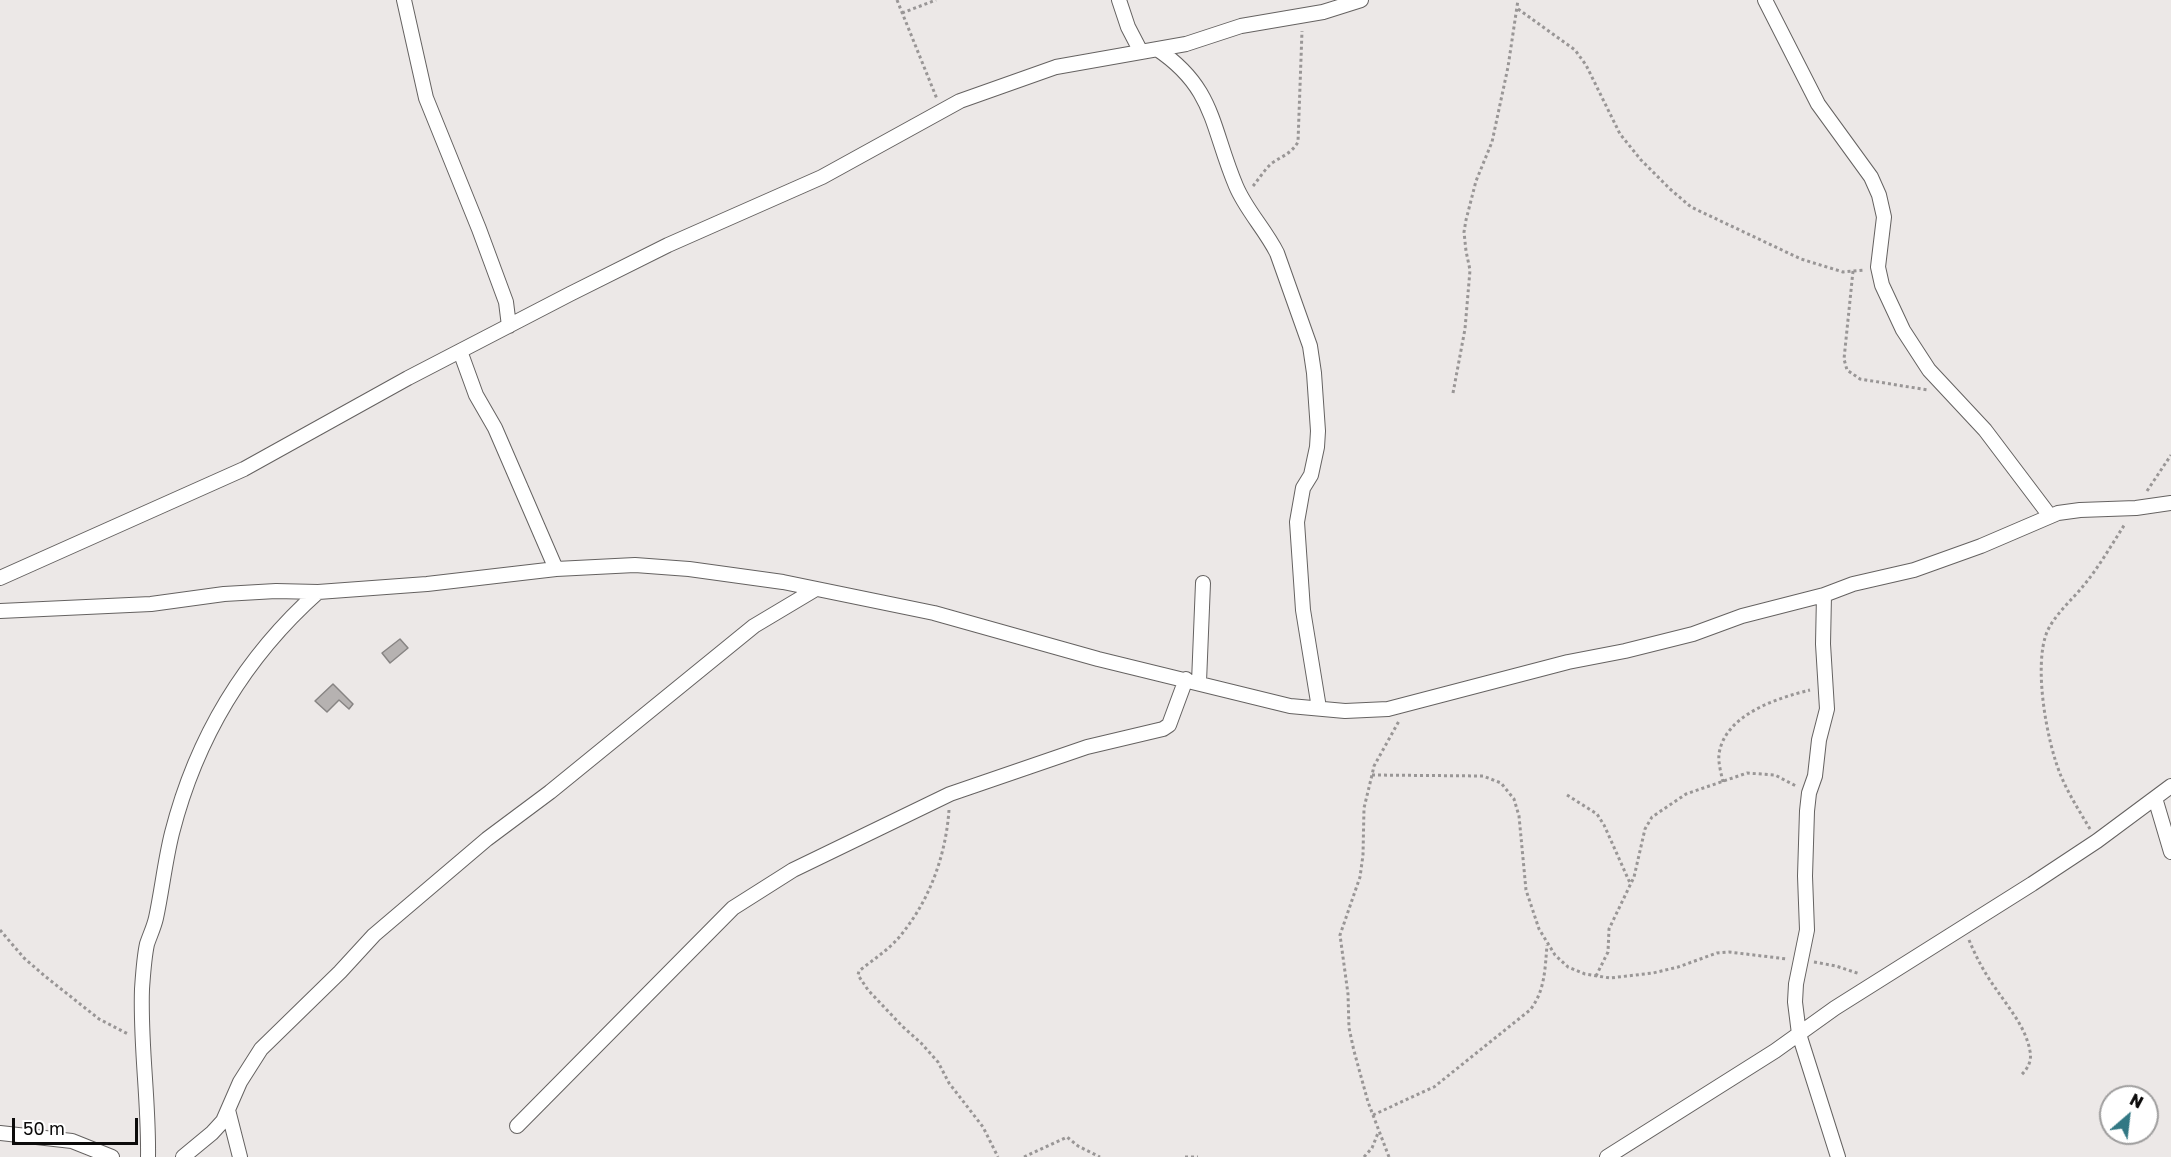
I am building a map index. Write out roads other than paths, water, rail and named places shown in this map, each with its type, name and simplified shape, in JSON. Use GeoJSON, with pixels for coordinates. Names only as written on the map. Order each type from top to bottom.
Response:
{"type":"FeatureCollection","features":[{"type":"Feature","properties":{"kind":"street"},"geometry":{"type":"LineString","coordinates":[[404,0],[426,98],[506,302],[509,326]]}},
{"type":"Feature","properties":{"kind":"street"},"geometry":{"type":"LineString","coordinates":[[1119,0],[1128,27],[1141,52]]}},
{"type":"Feature","properties":{"kind":"street"},"geometry":{"type":"LineString","coordinates":[[0,578],[244,469],[460,351],[668,245],[822,177],[960,101],[1056,66],[1186,44],[1241,26],[1323,12],[1361,0]]}},
{"type":"Feature","properties":{"kind":"street"},"geometry":{"type":"LineString","coordinates":[[1765,0],[1818,104],[1871,177],[1879,195],[1884,217],[1878,267],[1882,285],[1903,330],[1929,370],[1985,430],[2050,516]]}},
{"type":"Feature","properties":{"kind":"street"},"geometry":{"type":"LineString","coordinates":[[1157,49],[1183,69],[1198,87],[1214,120],[1236,187],[1259,225],[1270,238],[1277,253],[1310,346],[1314,373],[1317,447],[1311,475],[1303,489],[1297,522],[1303,610],[1319,708]]}},
{"type":"Feature","properties":{"kind":"street"},"geometry":{"type":"LineString","coordinates":[[460,351],[476,395],[495,428],[556,569]]}},
{"type":"Feature","properties":{"kind":"street"},"geometry":{"type":"LineString","coordinates":[[0,612],[151,604],[224,594],[276,591],[318,592],[427,584],[556,569],[635,565],[689,569],[783,582],[934,613],[1044,645],[1290,706],[1344,711],[1388,709],[1568,662],[1682,637],[1742,616],[1824,595],[1853,584],[1914,570],[1942,561],[2050,516],[2080,510],[2136,508],[2171,503]]}},
{"type":"Feature","properties":{"kind":"street"},"geometry":{"type":"LineString","coordinates":[[516,1126],[733,908],[793,870],[950,794],[1088,747],[1163,729],[1169,725],[1192,681],[1203,583]]}},
{"type":"Feature","properties":{"kind":"street"},"geometry":{"type":"LineString","coordinates":[[183,1157],[217,1128],[240,1082],[261,1049],[340,972],[374,935],[487,839],[550,792],[754,626],[816,590]]}},
{"type":"Feature","properties":{"kind":"street"},"geometry":{"type":"LineString","coordinates":[[148,1157],[149,1126],[142,989],[147,946],[173,832],[187,786],[222,707],[270,640],[318,592]]}},
{"type":"Feature","properties":{"kind":"street"},"geometry":{"type":"LineString","coordinates":[[1824,595],[1827,709],[1819,740],[1815,776],[1809,793],[1805,843],[1807,930],[1795,993],[1799,1034],[1838,1157]]}},
{"type":"Feature","properties":{"kind":"street"},"geometry":{"type":"LineString","coordinates":[[1607,1157],[1755,1064],[1835,1008],[1967,926],[2097,841],[2171,786]]}},
{"type":"Feature","properties":{"kind":"street"},"geometry":{"type":"LineString","coordinates":[[2155,798],[2171,852]]}},
{"type":"Feature","properties":{"kind":"street"},"geometry":{"type":"LineString","coordinates":[[228,1110],[240,1157]]}},
{"type":"Feature","properties":{"kind":"street"},"geometry":{"type":"LineString","coordinates":[[0,1133],[72,1141],[112,1157]]}}]}
